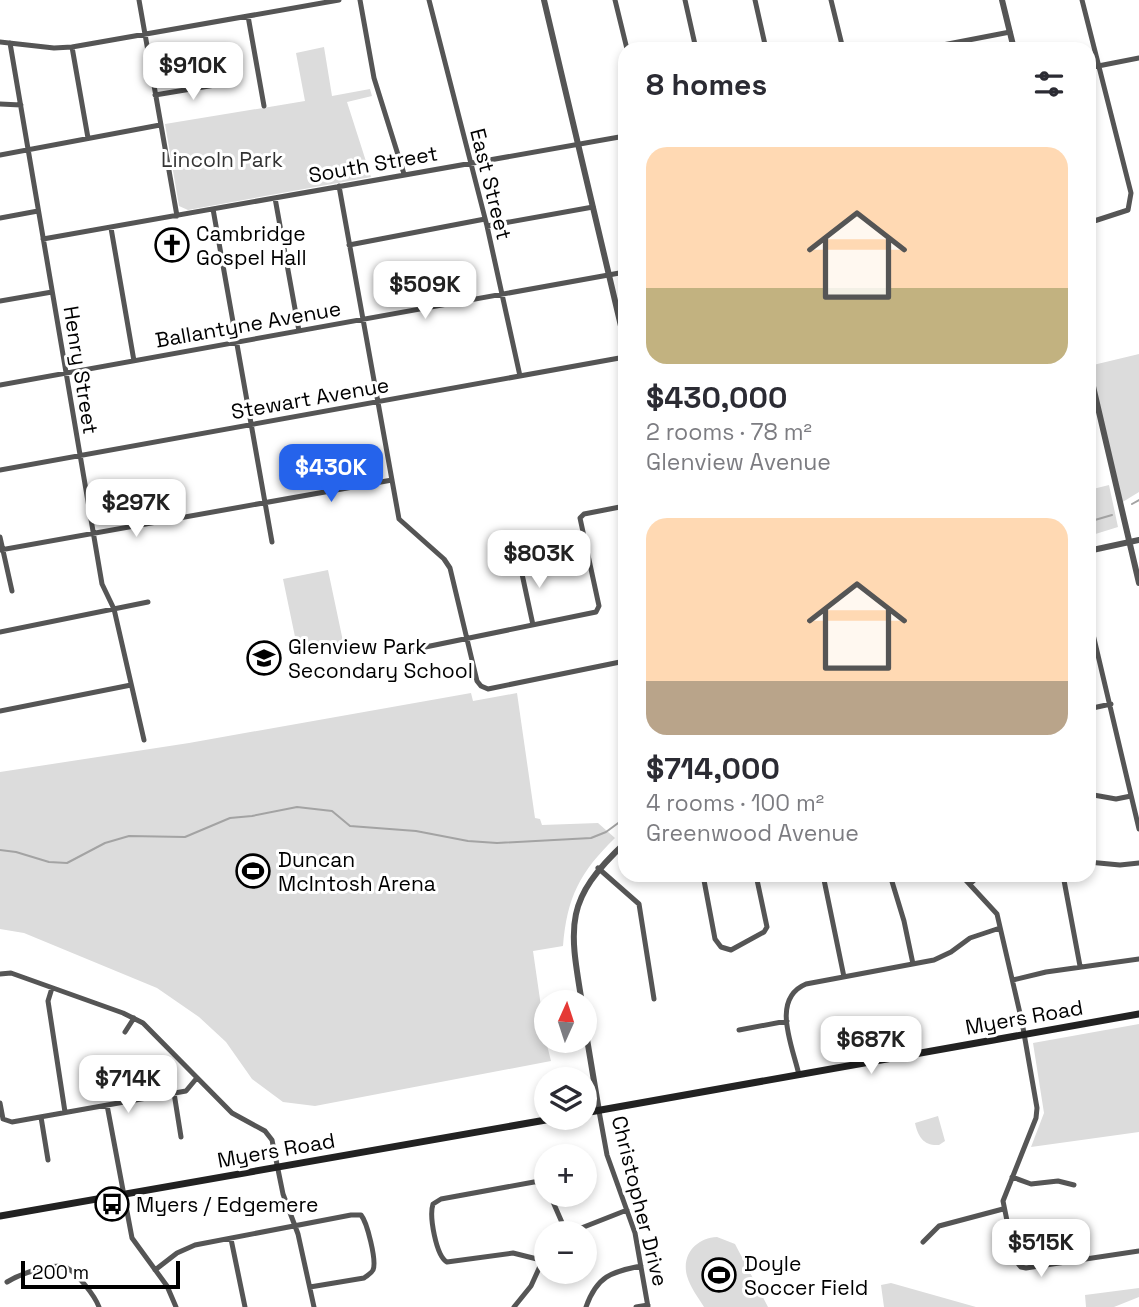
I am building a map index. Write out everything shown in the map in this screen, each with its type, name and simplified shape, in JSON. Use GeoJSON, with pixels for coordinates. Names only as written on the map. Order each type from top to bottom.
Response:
{"type":"FeatureCollection","features":[{"type":"Feature","properties":{"kind":"main road","name":"Myers Road"},"geometry":{"type":"LineString","coordinates":[[598,1111],[1139,1014]]}},
{"type":"Feature","properties":{"kind":"main road","name":"Myers Road"},"geometry":{"type":"LineString","coordinates":[[0,1216],[534,1122]]}},
{"type":"Feature","properties":{"kind":"street"},"geometry":{"type":"LineString","coordinates":[[139,0],[177,216]]}},
{"type":"Feature","properties":{"kind":"street"},"geometry":{"type":"LineString","coordinates":[[0,41],[54,48],[72,47],[339,0]]}},
{"type":"Feature","properties":{"kind":"street"},"geometry":{"type":"LineString","coordinates":[[360,0],[374,78],[404,174]]}},
{"type":"Feature","properties":{"kind":"street","name":"East Street"},"geometry":{"type":"LineString","coordinates":[[429,0],[485,219],[520,376]]}},
{"type":"Feature","properties":{"kind":"street"},"geometry":{"type":"LineString","coordinates":[[544,0],[618,313]]}},
{"type":"Feature","properties":{"kind":"street"},"geometry":{"type":"LineString","coordinates":[[615,0],[625,42]]}},
{"type":"Feature","properties":{"kind":"street"},"geometry":{"type":"LineString","coordinates":[[685,0],[694,42]]}},
{"type":"Feature","properties":{"kind":"street"},"geometry":{"type":"LineString","coordinates":[[755,0],[764,42]]}},
{"type":"Feature","properties":{"kind":"street"},"geometry":{"type":"LineString","coordinates":[[831,0],[841,42]]}},
{"type":"Feature","properties":{"kind":"street"},"geometry":{"type":"LineString","coordinates":[[1002,0],[1012,42]]}},
{"type":"Feature","properties":{"kind":"street"},"geometry":{"type":"LineString","coordinates":[[1082,0],[1093,42]]}},
{"type":"Feature","properties":{"kind":"street"},"geometry":{"type":"LineString","coordinates":[[248,16],[264,106]]}},
{"type":"Feature","properties":{"kind":"street"},"geometry":{"type":"LineString","coordinates":[[958,42],[1010,32]]}},
{"type":"Feature","properties":{"kind":"street","name":"Henry Street"},"geometry":{"type":"LineString","coordinates":[[10,43],[92,534],[102,584],[114,609],[144,740]]}},
{"type":"Feature","properties":{"kind":"street"},"geometry":{"type":"LineString","coordinates":[[72,47],[88,138]]}},
{"type":"Feature","properties":{"kind":"street"},"geometry":{"type":"LineString","coordinates":[[1096,54],[1130,193],[1128,211],[1096,221]]}},
{"type":"Feature","properties":{"kind":"street"},"geometry":{"type":"LineString","coordinates":[[1096,66],[1139,58]]}},
{"type":"Feature","properties":{"kind":"street"},"geometry":{"type":"LineString","coordinates":[[155,95],[227,83]]}},
{"type":"Feature","properties":{"kind":"street"},"geometry":{"type":"LineString","coordinates":[[0,104],[21,105]]}},
{"type":"Feature","properties":{"kind":"street"},"geometry":{"type":"LineString","coordinates":[[0,155],[160,125]]}},
{"type":"Feature","properties":{"kind":"street","name":"South Street"},"geometry":{"type":"LineString","coordinates":[[43,239],[618,137]]}},
{"type":"Feature","properties":{"kind":"street"},"geometry":{"type":"LineString","coordinates":[[339,186],[400,519],[444,559],[450,568],[477,681],[486,688],[618,662]]}},
{"type":"Feature","properties":{"kind":"street"},"geometry":{"type":"LineString","coordinates":[[275,198],[299,331]]}},
{"type":"Feature","properties":{"kind":"street"},"geometry":{"type":"LineString","coordinates":[[486,226],[593,208]]}},
{"type":"Feature","properties":{"kind":"street"},"geometry":{"type":"LineString","coordinates":[[213,209],[272,542]]}},
{"type":"Feature","properties":{"kind":"street"},"geometry":{"type":"LineString","coordinates":[[0,218],[38,211]]}},
{"type":"Feature","properties":{"kind":"street"},"geometry":{"type":"LineString","coordinates":[[349,245],[485,219]]}},
{"type":"Feature","properties":{"kind":"street"},"geometry":{"type":"LineString","coordinates":[[110,228],[134,361]]}},
{"type":"Feature","properties":{"kind":"street","name":"Ballantyne Avenue"},"geometry":{"type":"LineString","coordinates":[[0,385],[618,273]]}},
{"type":"Feature","properties":{"kind":"street"},"geometry":{"type":"LineString","coordinates":[[0,301],[52,292]]}},
{"type":"Feature","properties":{"kind":"street","name":"Stewart Avenue"},"geometry":{"type":"LineString","coordinates":[[0,470],[618,358]]}},
{"type":"Feature","properties":{"kind":"street"},"geometry":{"type":"LineString","coordinates":[[1096,399],[1139,583]]}},
{"type":"Feature","properties":{"kind":"street"},"geometry":{"type":"LineString","coordinates":[[1,550],[392,480]]}},
{"type":"Feature","properties":{"kind":"street"},"geometry":{"type":"LineString","coordinates":[[401,652],[596,612],[599,606],[580,519],[584,514],[618,507]]}},
{"type":"Feature","properties":{"kind":"street"},"geometry":{"type":"LineString","coordinates":[[0,537],[12,592]]}},
{"type":"Feature","properties":{"kind":"street"},"geometry":{"type":"LineString","coordinates":[[1096,549],[1139,540]]}},
{"type":"Feature","properties":{"kind":"street"},"geometry":{"type":"LineString","coordinates":[[519,560],[533,625]]}},
{"type":"Feature","properties":{"kind":"street"},"geometry":{"type":"LineString","coordinates":[[0,632],[148,602]]}},
{"type":"Feature","properties":{"kind":"street"},"geometry":{"type":"LineString","coordinates":[[1096,645],[1139,829]]}},
{"type":"Feature","properties":{"kind":"street"},"geometry":{"type":"LineString","coordinates":[[0,711],[131,685]]}},
{"type":"Feature","properties":{"kind":"street"},"geometry":{"type":"LineString","coordinates":[[1096,707],[1111,704]]}},
{"type":"Feature","properties":{"kind":"street"},"geometry":{"type":"LineString","coordinates":[[1096,795],[1116,799],[1131,796]]}},
{"type":"Feature","properties":{"kind":"street"},"geometry":{"type":"LineString","coordinates":[[580,990],[572,945],[579,901],[598,868],[618,849]]}},
{"type":"Feature","properties":{"kind":"street"},"geometry":{"type":"LineString","coordinates":[[1096,863],[1120,865],[1139,863]]}},
{"type":"Feature","properties":{"kind":"street"},"geometry":{"type":"LineString","coordinates":[[598,868],[639,904],[654,999]]}},
{"type":"Feature","properties":{"kind":"street"},"geometry":{"type":"LineString","coordinates":[[704,882],[715,939],[721,947],[730,950],[764,932],[766,928],[757,882]]}},
{"type":"Feature","properties":{"kind":"street"},"geometry":{"type":"LineString","coordinates":[[824,882],[844,977]]}},
{"type":"Feature","properties":{"kind":"street"},"geometry":{"type":"LineString","coordinates":[[892,882],[913,964]]}},
{"type":"Feature","properties":{"kind":"street"},"geometry":{"type":"LineString","coordinates":[[1064,882],[1080,967]]}},
{"type":"Feature","properties":{"kind":"street"},"geometry":{"type":"LineString","coordinates":[[970,884],[997,914],[1024,1034],[1037,1111],[1004,1196],[1003,1209],[1015,1260],[1023,1268],[1139,1251]]}},
{"type":"Feature","properties":{"kind":"street"},"geometry":{"type":"LineString","coordinates":[[799,1075],[786,1004],[797,987],[943,956],[970,938],[1000,928]]}},
{"type":"Feature","properties":{"kind":"street"},"geometry":{"type":"LineString","coordinates":[[1013,980],[1139,959]]}},
{"type":"Feature","properties":{"kind":"street"},"geometry":{"type":"LineString","coordinates":[[0,974],[11,973],[143,1023],[232,1113],[265,1130],[272,1140],[285,1200],[296,1226],[314,1307]]}},
{"type":"Feature","properties":{"kind":"street"},"geometry":{"type":"LineString","coordinates":[[52,988],[48,1001],[65,1112]]}},
{"type":"Feature","properties":{"kind":"street"},"geometry":{"type":"LineString","coordinates":[[125,1031],[134,1018]]}},
{"type":"Feature","properties":{"kind":"street"},"geometry":{"type":"LineString","coordinates":[[739,1030],[787,1021]]}},
{"type":"Feature","properties":{"kind":"street","name":"Christopher Drive"},"geometry":{"type":"LineString","coordinates":[[589,1054],[607,1155],[635,1233],[648,1306]]}},
{"type":"Feature","properties":{"kind":"street"},"geometry":{"type":"LineString","coordinates":[[0,1103],[3,1119],[12,1122],[186,1091],[196,1079]]}},
{"type":"Feature","properties":{"kind":"street"},"geometry":{"type":"LineString","coordinates":[[174,1093],[181,1137]]}},
{"type":"Feature","properties":{"kind":"street"},"geometry":{"type":"LineString","coordinates":[[107,1105],[132,1238],[170,1291],[176,1307]]}},
{"type":"Feature","properties":{"kind":"street"},"geometry":{"type":"LineString","coordinates":[[41,1117],[48,1160]]}},
{"type":"Feature","properties":{"kind":"street"},"geometry":{"type":"LineString","coordinates":[[1012,1177],[1031,1184],[1058,1181],[1074,1185]]}},
{"type":"Feature","properties":{"kind":"street"},"geometry":{"type":"LineString","coordinates":[[534,1182],[441,1199],[433,1204],[431,1211],[438,1252],[441,1259],[447,1262],[513,1253],[534,1258]]}},
{"type":"Feature","properties":{"kind":"street"},"geometry":{"type":"LineString","coordinates":[[923,1242],[939,1226],[1003,1209]]}},
{"type":"Feature","properties":{"kind":"street"},"geometry":{"type":"LineString","coordinates":[[597,1222],[627,1210]]}},
{"type":"Feature","properties":{"kind":"street"},"geometry":{"type":"LineString","coordinates":[[155,1270],[183,1250],[354,1214],[361,1215],[366,1223],[374,1264],[371,1273],[365,1278],[310,1287]]}},
{"type":"Feature","properties":{"kind":"street"},"geometry":{"type":"LineString","coordinates":[[231,1239],[245,1307]]}},
{"type":"Feature","properties":{"kind":"street"},"geometry":{"type":"LineString","coordinates":[[586,1307],[600,1280],[615,1272],[641,1266]]}},
{"type":"Feature","properties":{"kind":"street"},"geometry":{"type":"LineString","coordinates":[[7,1282],[22,1273],[63,1267],[71,1271],[91,1293],[99,1307]]}},
{"type":"Feature","properties":{"kind":"street"},"geometry":{"type":"LineString","coordinates":[[514,1307],[534,1278]]}},
{"type":"Feature","properties":{"kind":"street"},"geometry":{"type":"LineString","coordinates":[[636,1307],[648,1306]]}},
{"type":"Feature","properties":{"kind":"green space","name":"Lincoln Park"},"geometry":{"type":"Polygon","coordinates":[[[324,47],[332,96],[370,89],[372,96],[347,102],[371,177],[188,210],[179,206],[165,124],[305,101],[296,53],[324,47]]]}},
{"type":"Feature","properties":{"kind":"green space"},"geometry":{"type":"Polygon","coordinates":[[[1139,354],[1139,492],[1121,503],[1096,396],[1096,364],[1139,354]]]}},
{"type":"Feature","properties":{"kind":"green space"},"geometry":{"type":"Polygon","coordinates":[[[1109,485],[1118,527],[1096,534],[1096,488],[1109,485]]]}},
{"type":"Feature","properties":{"kind":"green space"},"geometry":{"type":"Polygon","coordinates":[[[328,570],[344,646],[299,656],[283,579],[328,570]]]}},
{"type":"Feature","properties":{"kind":"green space"},"geometry":{"type":"Polygon","coordinates":[[[471,693],[473,701],[517,693],[535,818],[540,819],[542,825],[598,823],[615,838],[593,862],[577,886],[568,913],[563,946],[533,951],[539,990],[534,990],[534,1054],[549,1054],[551,1061],[315,1106],[283,1102],[252,1079],[226,1042],[199,1017],[157,988],[24,933],[0,929],[0,772],[189,743],[471,693]]]}},
{"type":"Feature","properties":{"kind":"green space"},"geometry":{"type":"Polygon","coordinates":[[[1139,1024],[1139,1132],[1031,1147],[1044,1113],[1033,1043],[1139,1024]]]}},
{"type":"Feature","properties":{"kind":"green space"},"geometry":{"type":"Polygon","coordinates":[[[938,1116],[945,1141],[939,1145],[929,1144],[920,1136],[915,1123],[938,1116]]]}},
{"type":"Feature","properties":{"kind":"green space","name":"Doyle Soccer Field"},"geometry":{"type":"Polygon","coordinates":[[[717,1237],[735,1244],[768,1307],[704,1307],[688,1280],[686,1261],[697,1244],[717,1237]]]}},
{"type":"Feature","properties":{"kind":"green space"},"geometry":{"type":"Polygon","coordinates":[[[891,1283],[976,1307],[884,1307],[881,1285],[891,1283]]]}},
{"type":"Feature","properties":{"kind":"green space"},"geometry":{"type":"Polygon","coordinates":[[[1139,1288],[1139,1297],[1114,1307],[1086,1307],[1085,1295],[1139,1288]]]}},
{"type":"Feature","properties":{"kind":"waterway"},"geometry":{"type":"LineString","coordinates":[[1132,504],[1139,500]]}},
{"type":"Feature","properties":{"kind":"waterway"},"geometry":{"type":"LineString","coordinates":[[1096,520],[1112,515]]}},
{"type":"Feature","properties":{"kind":"waterway"},"geometry":{"type":"LineString","coordinates":[[0,850],[49,862],[67,863],[105,843],[129,836],[185,837],[230,818],[297,807],[332,811],[350,826],[416,831],[468,841],[497,843],[591,838],[618,823]]}},
{"type":"Feature","properties":{"kind":"place","name":"Cambridge Gospel Hall"},"geometry":{"type":"Point","coordinates":[172,245]}},
{"type":"Feature","properties":{"kind":"place","name":"Glenview Park Secondary School"},"geometry":{"type":"Point","coordinates":[264,658]}},
{"type":"Feature","properties":{"kind":"place","name":"Duncan McIntosh Arena"},"geometry":{"type":"Point","coordinates":[253,871]}},
{"type":"Feature","properties":{"kind":"place","name":"Myers / Edgemere"},"geometry":{"type":"Point","coordinates":[112,1204]}},
{"type":"Feature","properties":{"kind":"place","name":"Doyle Soccer Field"},"geometry":{"type":"Point","coordinates":[719,1275]}}]}
